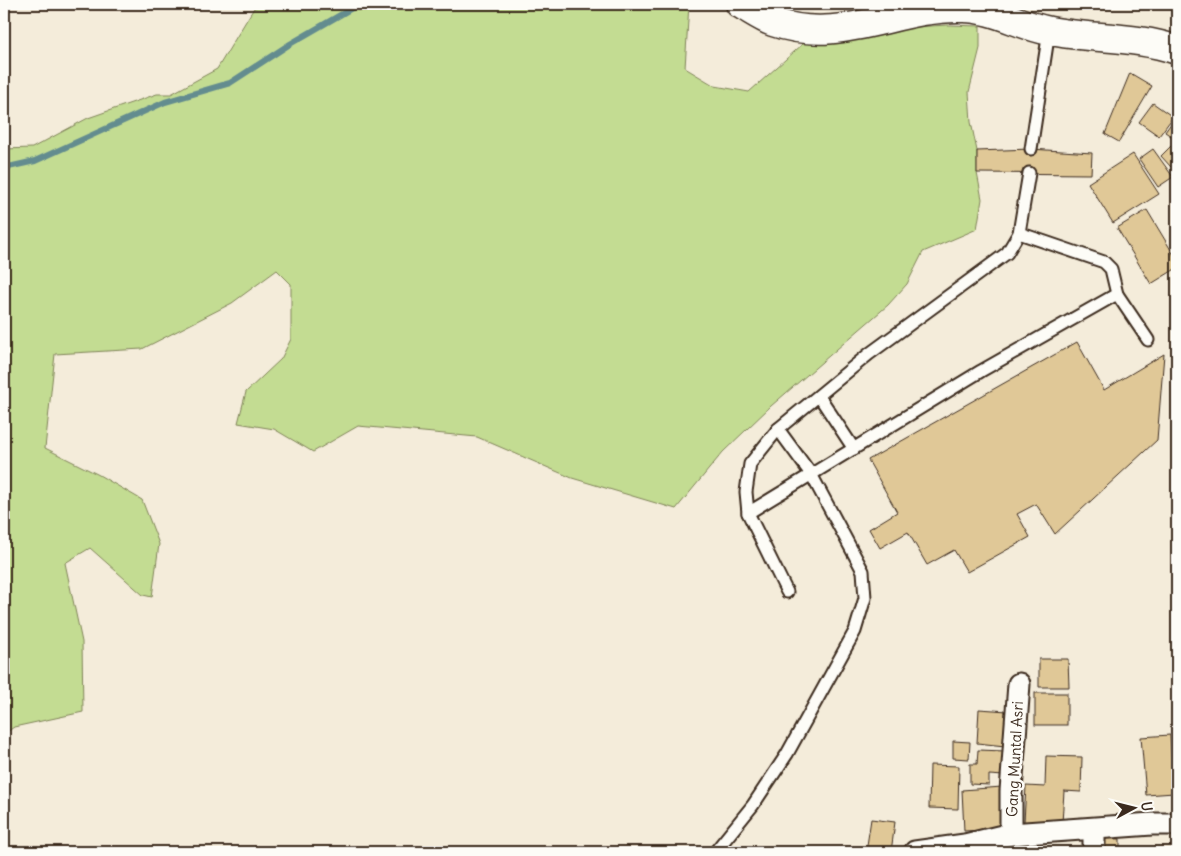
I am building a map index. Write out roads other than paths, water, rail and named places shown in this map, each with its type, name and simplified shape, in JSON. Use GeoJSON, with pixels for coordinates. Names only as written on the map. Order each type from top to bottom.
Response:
{"type":"FeatureCollection","features":[{"type":"Feature","properties":{"kind":"main road"},"geometry":{"type":"LineString","coordinates":[[740,4],[772,21],[800,29],[821,31],[851,28],[905,14],[948,8],[966,8],[1049,31],[1128,41],[1177,50]]}},
{"type":"Feature","properties":{"kind":"street","name":"Gang Muntal Asri"},"geometry":{"type":"LineString","coordinates":[[1011,834],[1011,790],[1019,684]]}},
{"type":"Feature","properties":{"kind":"street","name":"Gang Muntal Asri"},"geometry":{"type":"LineString","coordinates":[[915,852],[965,849],[1011,834],[1177,824]]}},
{"type":"Feature","properties":{"kind":"street"},"geometry":{"type":"LineString","coordinates":[[1094,829],[1094,852]]}},
{"type":"Feature","properties":{"kind":"lane"},"geometry":{"type":"LineString","coordinates":[[1031,149],[1049,31]]}},
{"type":"Feature","properties":{"kind":"lane"},"geometry":{"type":"LineString","coordinates":[[787,592],[748,513],[746,492],[750,464],[778,428],[820,396],[869,354],[1007,253],[1019,233],[1029,173]]}},
{"type":"Feature","properties":{"kind":"lane"},"geometry":{"type":"LineString","coordinates":[[1019,233],[1104,262],[1111,269],[1117,294],[1148,340]]}},
{"type":"Feature","properties":{"kind":"lane"},"geometry":{"type":"LineString","coordinates":[[748,513],[981,371],[1117,294]]}},
{"type":"Feature","properties":{"kind":"lane"},"geometry":{"type":"LineString","coordinates":[[820,396],[854,449]]}},
{"type":"Feature","properties":{"kind":"lane"},"geometry":{"type":"LineString","coordinates":[[715,852],[753,805],[792,746],[855,632],[865,598],[863,571],[812,474],[778,428]]}},
{"type":"Feature","properties":{"kind":"waterway"},"geometry":{"type":"LineString","coordinates":[[4,168],[35,161],[165,102],[230,83],[290,44],[359,4]]}}]}
